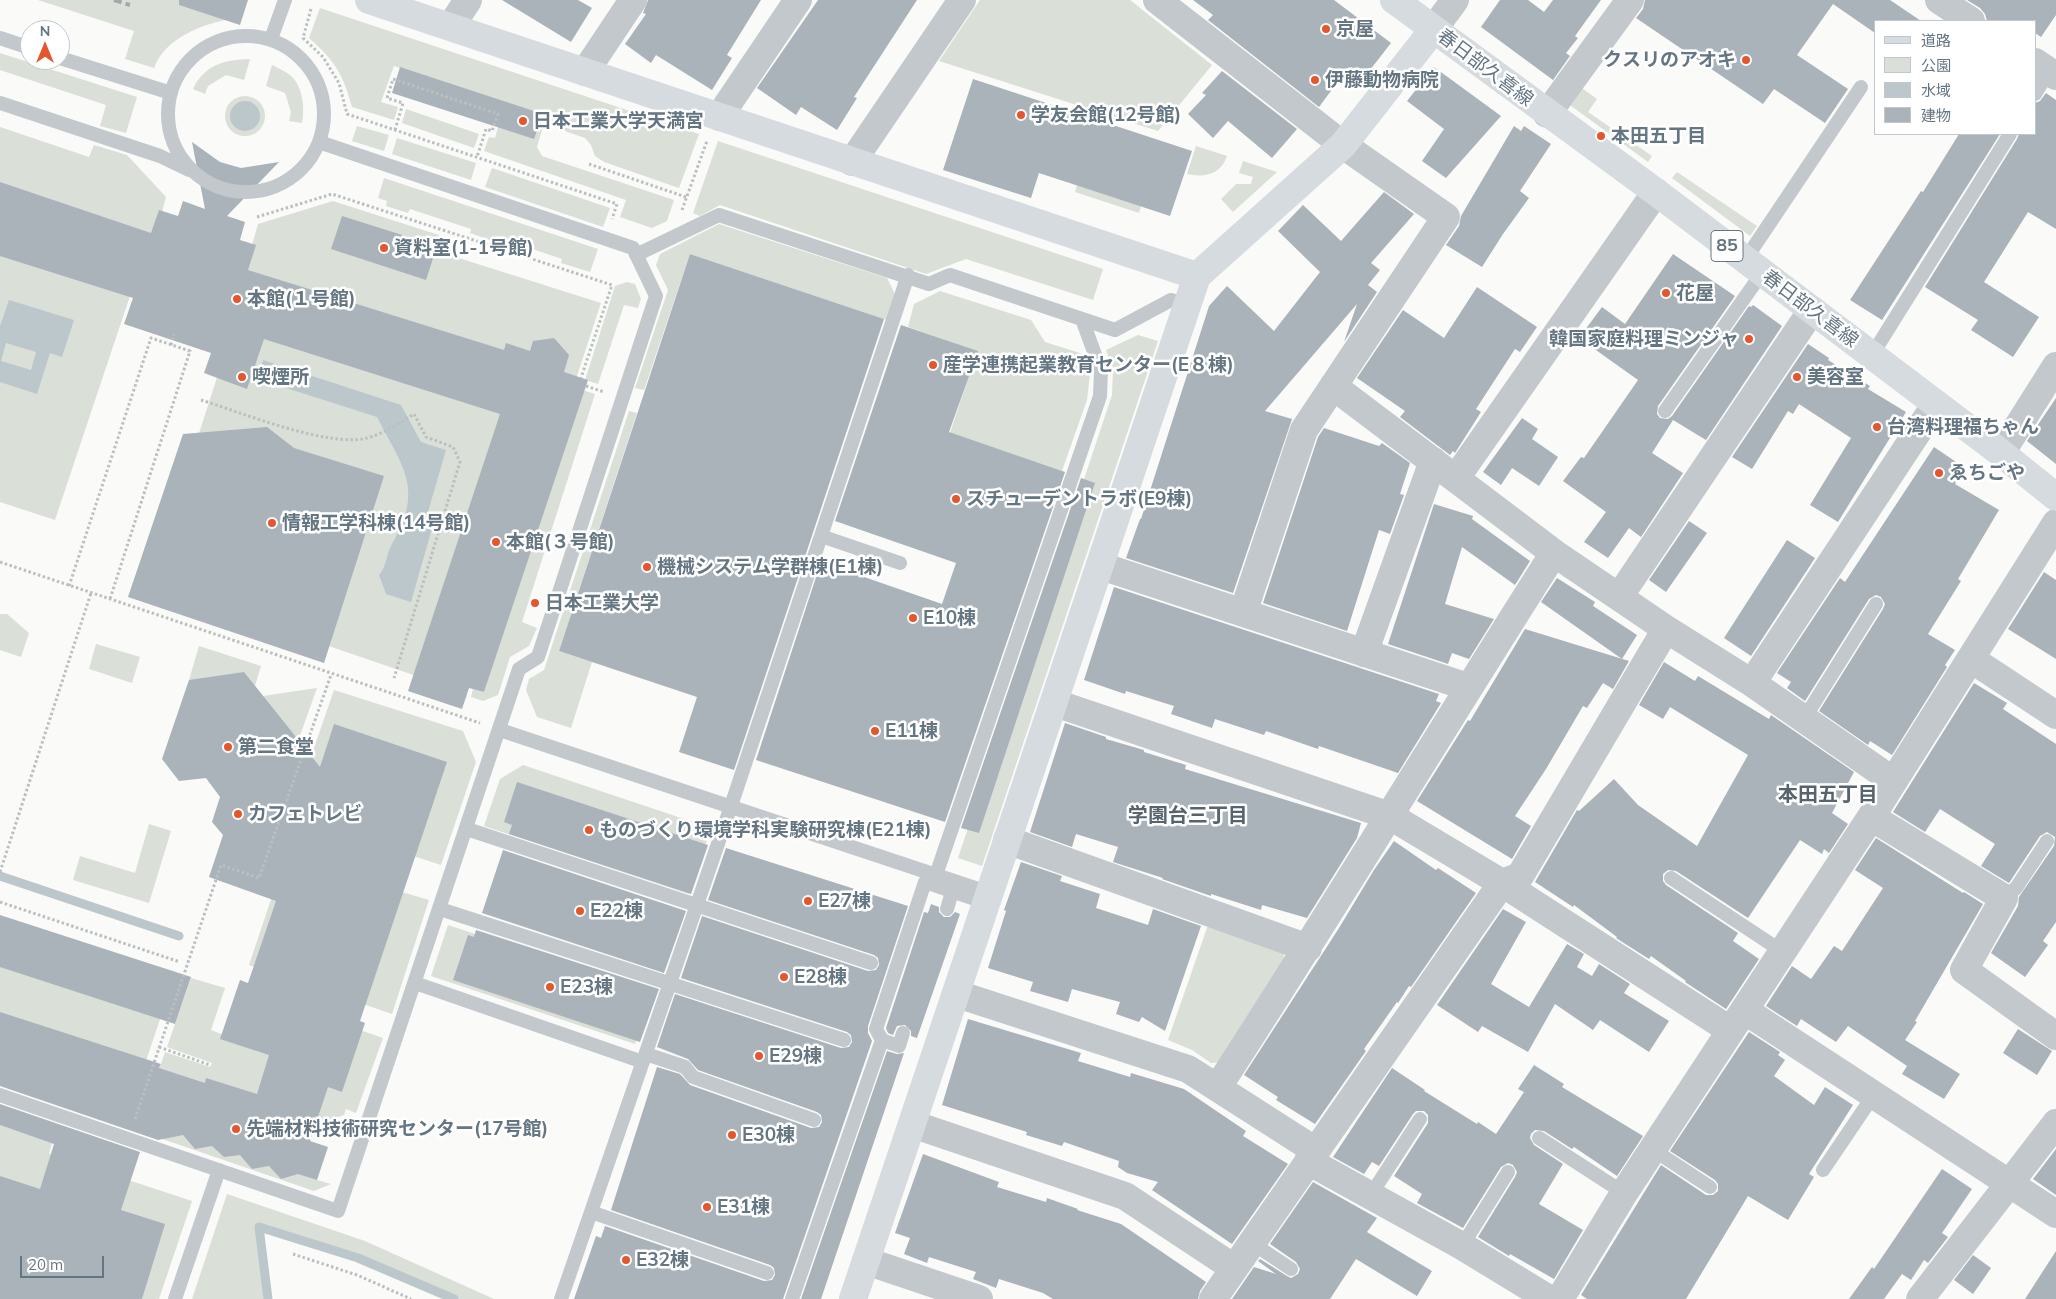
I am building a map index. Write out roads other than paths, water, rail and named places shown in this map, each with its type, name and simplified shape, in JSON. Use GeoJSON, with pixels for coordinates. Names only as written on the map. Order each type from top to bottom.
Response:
{"type":"FeatureCollection","features":[{"type":"Feature","properties":{"kind":"street"},"geometry":{"type":"LineString","coordinates":[[369,0],[1197,276]]}},
{"type":"Feature","properties":{"kind":"street"},"geometry":{"type":"LineString","coordinates":[[451,26],[468,0]]}},
{"type":"Feature","properties":{"kind":"street"},"geometry":{"type":"LineString","coordinates":[[585,72],[633,0]]}},
{"type":"Feature","properties":{"kind":"street"},"geometry":{"type":"LineString","coordinates":[[719,117],[798,0]]}},
{"type":"Feature","properties":{"kind":"street"},"geometry":{"type":"LineString","coordinates":[[852,162],[962,0]]}},
{"type":"Feature","properties":{"kind":"street"},"geometry":{"type":"LineString","coordinates":[[1157,0],[1343,145],[1446,217],[1304,430],[1242,613]]}},
{"type":"Feature","properties":{"kind":"street","name":"春日部久喜線"},"geometry":{"type":"LineString","coordinates":[[1394,0],[1547,114],[1656,192],[2001,453],[2056,497]]}},
{"type":"Feature","properties":{"kind":"street"},"geometry":{"type":"LineString","coordinates":[[853,1299],[1055,703],[1197,276],[1343,145],[1455,0]]}},
{"type":"Feature","properties":{"kind":"street"},"geometry":{"type":"LineString","coordinates":[[1547,114],[1630,0]]}},
{"type":"Feature","properties":{"kind":"street"},"geometry":{"type":"LineString","coordinates":[[1939,0],[1969,20]]}},
{"type":"Feature","properties":{"kind":"street"},"geometry":{"type":"LineString","coordinates":[[1456,478],[1656,192]]}},
{"type":"Feature","properties":{"kind":"street"},"geometry":{"type":"LineString","coordinates":[[1619,597],[1812,310]]}},
{"type":"Feature","properties":{"kind":"street"},"geometry":{"type":"LineString","coordinates":[[2001,453],[2056,366]]}},
{"type":"Feature","properties":{"kind":"street"},"geometry":{"type":"LineString","coordinates":[[1333,386],[1554,552],[1892,780]]}},
{"type":"Feature","properties":{"kind":"street"},"geometry":{"type":"LineString","coordinates":[[1752,684],[1936,404]]}},
{"type":"Feature","properties":{"kind":"street"},"geometry":{"type":"LineString","coordinates":[[1364,653],[1432,461]]}},
{"type":"Feature","properties":{"kind":"street"},"geometry":{"type":"LineString","coordinates":[[1560,1299],[1624,1193],[1783,952],[2056,523]]}},
{"type":"Feature","properties":{"kind":"street"},"geometry":{"type":"LineString","coordinates":[[1218,1087],[1308,948],[1468,687],[1554,552]]}},
{"type":"Feature","properties":{"kind":"street"},"geometry":{"type":"LineString","coordinates":[[1101,566],[1468,687]]}},
{"type":"Feature","properties":{"kind":"street"},"geometry":{"type":"LineString","coordinates":[[1213,1299],[1502,883],[1520,876],[1666,629]]}},
{"type":"Feature","properties":{"kind":"street"},"geometry":{"type":"LineString","coordinates":[[1971,659],[2056,715]]}},
{"type":"Feature","properties":{"kind":"street"},"geometry":{"type":"LineString","coordinates":[[1055,703],[1390,816],[1738,1020],[1873,1096],[2056,1214]]}},
{"type":"Feature","properties":{"kind":"street"},"geometry":{"type":"LineString","coordinates":[[1870,817],[2004,898],[1964,970],[2056,1036]]}},
{"type":"Feature","properties":{"kind":"street"},"geometry":{"type":"LineString","coordinates":[[1008,840],[1308,948]]}},
{"type":"Feature","properties":{"kind":"street"},"geometry":{"type":"LineString","coordinates":[[957,994],[1188,1069],[1218,1087],[1370,1196],[1462,1246],[1549,1299]]}},
{"type":"Feature","properties":{"kind":"street"},"geometry":{"type":"LineString","coordinates":[[1920,1299],[2056,1123]]}},
{"type":"Feature","properties":{"kind":"street"},"geometry":{"type":"LineString","coordinates":[[912,1124],[1125,1196],[1234,1268]]}},
{"type":"Feature","properties":{"kind":"street"},"geometry":{"type":"LineString","coordinates":[[866,1261],[979,1299]]}},
{"type":"Feature","properties":{"kind":"lane"},"geometry":{"type":"LineString","coordinates":[[271,40],[285,0]]}},
{"type":"Feature","properties":{"kind":"lane"},"geometry":{"type":"LineString","coordinates":[[246,36],[271,40],[294,52],[311,70],[322,93],[325,118],[319,142],[306,165],[286,182],[261,191],[234,191],[209,183],[188,167],[174,145],[168,119],[170,93],[181,70],[198,52],[229,38],[246,36]]}},
{"type":"Feature","properties":{"kind":"lane"},"geometry":{"type":"LineString","coordinates":[[0,38],[20,45]]}},
{"type":"Feature","properties":{"kind":"lane"},"geometry":{"type":"LineString","coordinates":[[70,61],[170,93]]}},
{"type":"Feature","properties":{"kind":"lane"},"geometry":{"type":"LineString","coordinates":[[1665,411],[1754,267],[1861,87]]}},
{"type":"Feature","properties":{"kind":"lane"},"geometry":{"type":"LineString","coordinates":[[0,103],[160,156],[199,175]]}},
{"type":"Feature","properties":{"kind":"lane"},"geometry":{"type":"LineString","coordinates":[[1872,355],[2009,135]]}},
{"type":"Feature","properties":{"kind":"lane"},"geometry":{"type":"LineString","coordinates":[[0,1095],[338,1212],[519,669],[538,657],[656,296],[633,248],[319,142]]}},
{"type":"Feature","properties":{"kind":"lane"},"geometry":{"type":"LineString","coordinates":[[636,255],[719,215],[908,275],[929,284],[950,275],[1115,330],[1171,300],[1188,305]]}},
{"type":"Feature","properties":{"kind":"lane"},"geometry":{"type":"LineString","coordinates":[[561,1299],[731,806],[908,275]]}},
{"type":"Feature","properties":{"kind":"lane"},"geometry":{"type":"LineString","coordinates":[[936,876],[1100,396],[1101,371],[1082,319]]}},
{"type":"Feature","properties":{"kind":"lane"},"geometry":{"type":"LineString","coordinates":[[821,536],[900,563]]}},
{"type":"Feature","properties":{"kind":"lane"},"geometry":{"type":"LineString","coordinates":[[1804,719],[1876,604]]}},
{"type":"Feature","properties":{"kind":"lane"},"geometry":{"type":"LineString","coordinates":[[500,730],[936,876],[988,898]]}},
{"type":"Feature","properties":{"kind":"lane"},"geometry":{"type":"LineString","coordinates":[[466,829],[871,963]]}},
{"type":"Feature","properties":{"kind":"lane"},"geometry":{"type":"LineString","coordinates":[[2004,898],[2016,888],[2046,842]]}},
{"type":"Feature","properties":{"kind":"lane"},"geometry":{"type":"LineString","coordinates":[[1671,878],[1783,952]]}},
{"type":"Feature","properties":{"kind":"lane"},"geometry":{"type":"LineString","coordinates":[[903,1034],[899,1046],[882,1040],[876,1029],[925,882],[952,892],[988,898]]}},
{"type":"Feature","properties":{"kind":"lane"},"geometry":{"type":"LineString","coordinates":[[946,910],[952,892]]}},
{"type":"Feature","properties":{"kind":"lane"},"geometry":{"type":"LineString","coordinates":[[440,909],[844,1040]]}},
{"type":"Feature","properties":{"kind":"lane"},"geometry":{"type":"LineString","coordinates":[[415,983],[644,1058],[685,1066],[693,1077],[814,1120]]}},
{"type":"Feature","properties":{"kind":"lane"},"geometry":{"type":"LineString","coordinates":[[792,1299],[882,1040]]}},
{"type":"Feature","properties":{"kind":"lane"},"geometry":{"type":"LineString","coordinates":[[1823,1170],[1873,1096]]}},
{"type":"Feature","properties":{"kind":"lane"},"geometry":{"type":"LineString","coordinates":[[1370,1196],[1420,1119]]}},
{"type":"Feature","properties":{"kind":"lane"},"geometry":{"type":"LineString","coordinates":[[1539,1138],[1624,1193]]}},
{"type":"Feature","properties":{"kind":"lane"},"geometry":{"type":"LineString","coordinates":[[1652,1150],[1710,1187]]}},
{"type":"Feature","properties":{"kind":"lane"},"geometry":{"type":"LineString","coordinates":[[175,1299],[219,1170]]}},
{"type":"Feature","properties":{"kind":"lane"},"geometry":{"type":"LineString","coordinates":[[1462,1246],[1508,1172]]}},
{"type":"Feature","properties":{"kind":"lane"},"geometry":{"type":"LineString","coordinates":[[592,1212],[768,1272]]}},
{"type":"Feature","properties":{"kind":"lane"},"geometry":{"type":"LineString","coordinates":[[1252,1243],[1291,1269]]}},
{"type":"Feature","properties":{"kind":"water"},"geometry":{"type":"Polygon","coordinates":[[[245,101],[256,105],[260,116],[256,127],[245,131],[234,127],[230,116],[234,105],[245,101]]]}},
{"type":"Feature","properties":{"kind":"water"},"geometry":{"type":"Polygon","coordinates":[[[9,300],[74,320],[62,357],[50,353],[37,394],[0,382],[0,326],[9,300]],[[6,343],[1,361],[31,370],[36,352],[6,343]]]}},
{"type":"Feature","properties":{"kind":"water"},"geometry":{"type":"Polygon","coordinates":[[[263,360],[401,405],[421,442],[446,450],[425,522],[433,525],[411,602],[386,594],[379,575],[384,568],[390,548],[402,525],[407,508],[408,493],[406,478],[401,464],[377,417],[258,379],[263,360]]]}},
{"type":"Feature","properties":{"kind":"waterway"},"geometry":{"type":"LineString","coordinates":[[0,876],[179,936]]}},
{"type":"Feature","properties":{"kind":"waterway"},"geometry":{"type":"LineString","coordinates":[[268,1299],[259,1227],[358,1258],[454,1299]]}},
{"type":"Feature","properties":{"kind":"railway"},"geometry":{"type":"LineString","coordinates":[[114,0],[130,5]]}},
{"type":"Feature","properties":{"kind":"place","name":"京屋"},"geometry":{"type":"Point","coordinates":[1326,29]}},
{"type":"Feature","properties":{"kind":"place","name":"クスリのアオキ"},"geometry":{"type":"Point","coordinates":[1746,60]}},
{"type":"Feature","properties":{"kind":"place","name":"伊藤動物病院"},"geometry":{"type":"Point","coordinates":[1315,80]}},
{"type":"Feature","properties":{"kind":"place","name":"学友会館(12号館)"},"geometry":{"type":"Point","coordinates":[1021,115]}},
{"type":"Feature","properties":{"kind":"place","name":"日本工業大学天満宮"},"geometry":{"type":"Point","coordinates":[523,121]}},
{"type":"Feature","properties":{"kind":"place","name":"本田五丁目"},"geometry":{"type":"Point","coordinates":[1601,136]}},
{"type":"Feature","properties":{"kind":"place","name":"資料室(1-1号館)"},"geometry":{"type":"Point","coordinates":[384,248]}},
{"type":"Feature","properties":{"kind":"place","name":"花屋"},"geometry":{"type":"Point","coordinates":[1666,293]}},
{"type":"Feature","properties":{"kind":"place","name":"本館(１号館)"},"geometry":{"type":"Point","coordinates":[237,299]}},
{"type":"Feature","properties":{"kind":"place","name":"韓国家庭料理ミンジャ"},"geometry":{"type":"Point","coordinates":[1749,339]}},
{"type":"Feature","properties":{"kind":"place","name":"産学連携起業教育センター(E８棟)"},"geometry":{"type":"Point","coordinates":[933,365]}},
{"type":"Feature","properties":{"kind":"place","name":"喫煙所"},"geometry":{"type":"Point","coordinates":[242,377]}},
{"type":"Feature","properties":{"kind":"place","name":"美容室"},"geometry":{"type":"Point","coordinates":[1797,377]}},
{"type":"Feature","properties":{"kind":"place","name":"台湾料理福ちゃん"},"geometry":{"type":"Point","coordinates":[1877,427]}},
{"type":"Feature","properties":{"kind":"place","name":"ゑちごや"},"geometry":{"type":"Point","coordinates":[1939,473]}},
{"type":"Feature","properties":{"kind":"place","name":"スチューデントラボ(E9棟)"},"geometry":{"type":"Point","coordinates":[956,499]}},
{"type":"Feature","properties":{"kind":"place","name":"情報工学科棟(14号館)"},"geometry":{"type":"Point","coordinates":[272,523]}},
{"type":"Feature","properties":{"kind":"place","name":"本館(３号館)"},"geometry":{"type":"Point","coordinates":[496,542]}},
{"type":"Feature","properties":{"kind":"place","name":"機械システム学群棟(E1棟)"},"geometry":{"type":"Point","coordinates":[647,567]}},
{"type":"Feature","properties":{"kind":"place","name":"日本工業大学"},"geometry":{"type":"Point","coordinates":[535,603]}},
{"type":"Feature","properties":{"kind":"place","name":"E10棟"},"geometry":{"type":"Point","coordinates":[913,618]}},
{"type":"Feature","properties":{"kind":"place","name":"E11棟"},"geometry":{"type":"Point","coordinates":[875,731]}},
{"type":"Feature","properties":{"kind":"place","name":"第二食堂"},"geometry":{"type":"Point","coordinates":[228,747]}},
{"type":"Feature","properties":{"kind":"place","name":"カフェトレビ"},"geometry":{"type":"Point","coordinates":[238,814]}},
{"type":"Feature","properties":{"kind":"place","name":"ものづくり環境学科実験研究棟(E21棟)"},"geometry":{"type":"Point","coordinates":[589,830]}},
{"type":"Feature","properties":{"kind":"place","name":"E27棟"},"geometry":{"type":"Point","coordinates":[808,901]}},
{"type":"Feature","properties":{"kind":"place","name":"E22棟"},"geometry":{"type":"Point","coordinates":[580,911]}},
{"type":"Feature","properties":{"kind":"place","name":"E28棟"},"geometry":{"type":"Point","coordinates":[784,977]}},
{"type":"Feature","properties":{"kind":"place","name":"E23棟"},"geometry":{"type":"Point","coordinates":[550,987]}},
{"type":"Feature","properties":{"kind":"place","name":"E29棟"},"geometry":{"type":"Point","coordinates":[759,1056]}},
{"type":"Feature","properties":{"kind":"place","name":"先端材料技術研究センター(17号館)"},"geometry":{"type":"Point","coordinates":[236,1129]}},
{"type":"Feature","properties":{"kind":"place","name":"E30棟"},"geometry":{"type":"Point","coordinates":[732,1135]}},
{"type":"Feature","properties":{"kind":"place","name":"E31棟"},"geometry":{"type":"Point","coordinates":[707,1207]}},
{"type":"Feature","properties":{"kind":"place","name":"E32棟"},"geometry":{"type":"Point","coordinates":[626,1260]}},
{"type":"Feature","properties":{"kind":"district","name":"本田五丁目"},"geometry":{"type":"Point","coordinates":[1828,795]}},
{"type":"Feature","properties":{"kind":"district","name":"学園台三丁目"},"geometry":{"type":"Point","coordinates":[1188,816]}}]}
